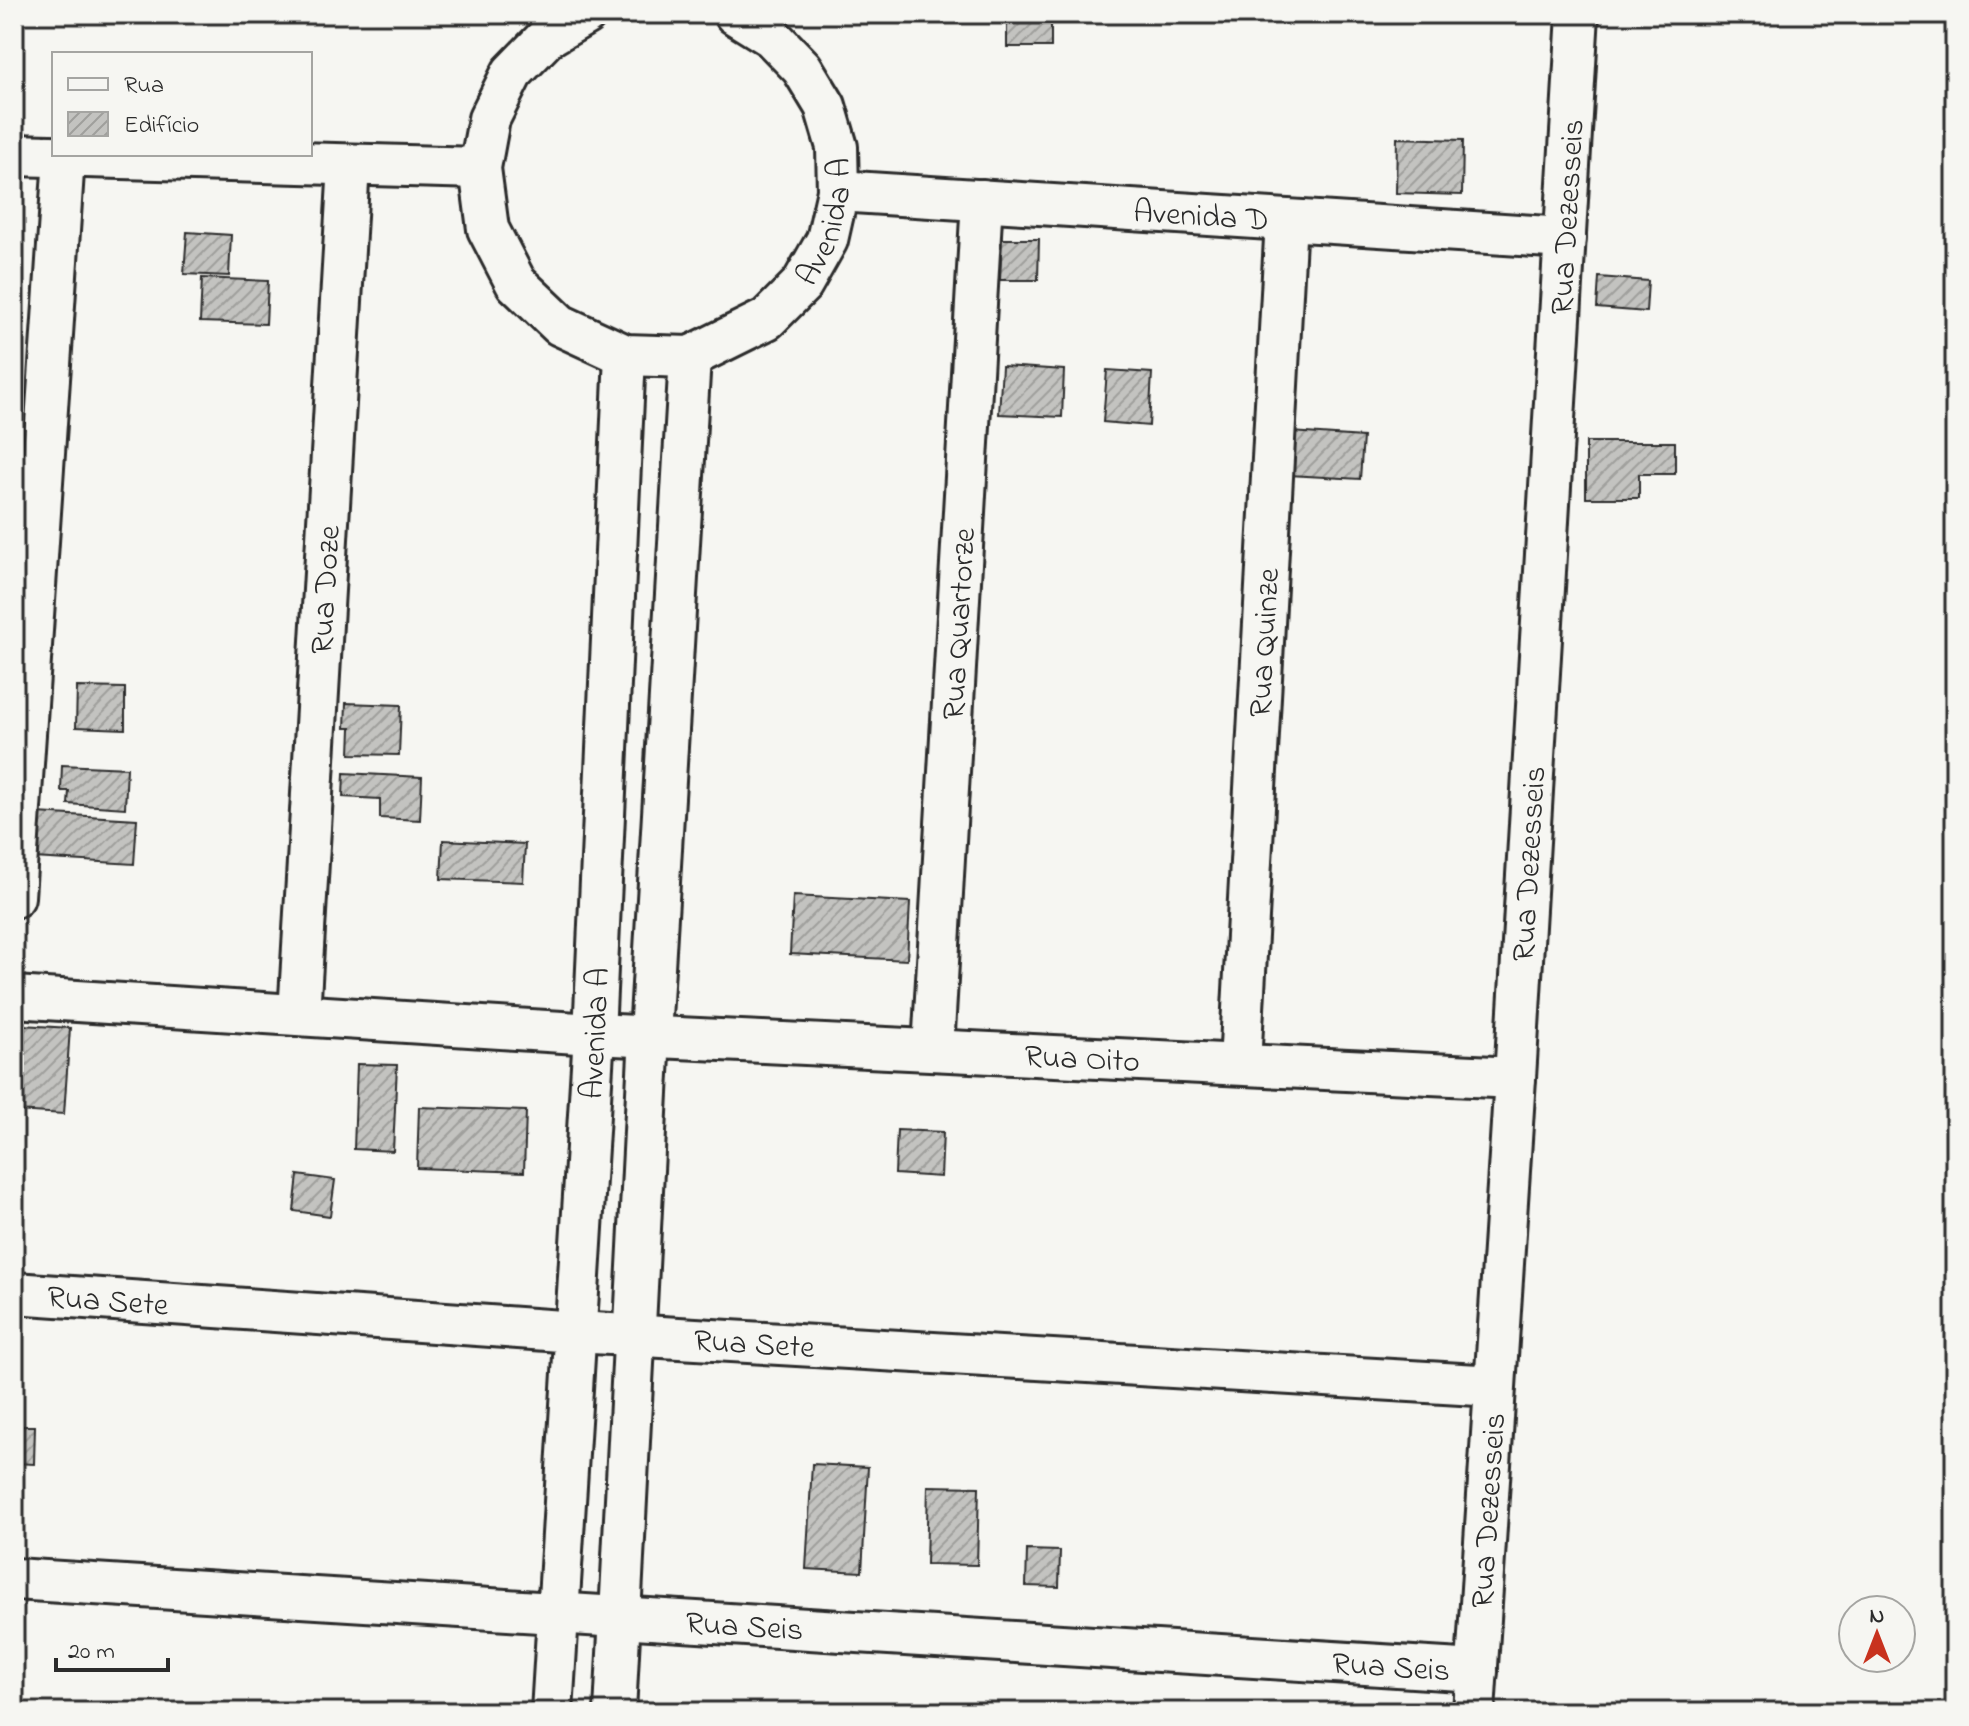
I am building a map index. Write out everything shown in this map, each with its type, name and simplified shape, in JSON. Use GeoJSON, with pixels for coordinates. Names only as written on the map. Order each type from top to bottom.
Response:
{"type":"FeatureCollection","features":[{"type":"Feature","properties":{"kind":"street","name":"Avenida A"},"geometry":{"type":"LineString","coordinates":[[586,14],[547,37],[512,73],[489,119],[480,168],[488,229],[516,283],[560,325],[625,355],[690,357],[767,319],[802,284],[827,240],[838,191],[837,147],[825,106],[802,68],[772,37],[735,14]]}},
{"type":"Feature","properties":{"kind":"street","name":"Rua Dezesseis"},"geometry":{"type":"LineString","coordinates":[[1474,1712],[1578,14]]}},
{"type":"Feature","properties":{"kind":"street"},"geometry":{"type":"LineString","coordinates":[[14,155],[480,168]]}},
{"type":"Feature","properties":{"kind":"street"},"geometry":{"type":"LineString","coordinates":[[14,897],[64,157]]}},
{"type":"Feature","properties":{"kind":"street","name":"Rua Doze"},"geometry":{"type":"LineString","coordinates":[[299,1015],[349,165]]}},
{"type":"Feature","properties":{"kind":"street","name":"Avenida D"},"geometry":{"type":"LineString","coordinates":[[838,191],[1565,238]]}},
{"type":"Feature","properties":{"kind":"street","name":"Rua Quartorze"},"geometry":{"type":"LineString","coordinates":[[933,1049],[982,200]]}},
{"type":"Feature","properties":{"kind":"street","name":"Rua Quinze"},"geometry":{"type":"LineString","coordinates":[[1240,1064],[1286,220]]}},
{"type":"Feature","properties":{"kind":"street","name":"Avenida A"},"geometry":{"type":"LineString","coordinates":[[552,1712],[594,1034],[625,355]]}},
{"type":"Feature","properties":{"kind":"street","name":"Avenida A"},"geometry":{"type":"LineString","coordinates":[[615,1712],[650,1035],[690,357]]}},
{"type":"Feature","properties":{"kind":"street","name":"Rua Oito"},"geometry":{"type":"LineString","coordinates":[[14,997],[594,1034],[1515,1078]]}},
{"type":"Feature","properties":{"kind":"street","name":"Rua Sete"},"geometry":{"type":"LineString","coordinates":[[14,1293],[576,1332],[1495,1386]]}},
{"type":"Feature","properties":{"kind":"street","name":"Rua Seis"},"geometry":{"type":"LineString","coordinates":[[14,1579],[1477,1671]]}},
{"type":"Feature","properties":{"kind":"building"},"geometry":{"type":"Polygon","coordinates":[[[1007,14],[1051,14],[1051,47],[1007,47],[1007,14]]]}},
{"type":"Feature","properties":{"kind":"building"},"geometry":{"type":"Polygon","coordinates":[[[1397,138],[1463,140],[1462,195],[1396,193],[1397,138]]]}},
{"type":"Feature","properties":{"kind":"building"},"geometry":{"type":"Polygon","coordinates":[[[187,232],[231,235],[229,276],[184,274],[187,232]]]}},
{"type":"Feature","properties":{"kind":"building"},"geometry":{"type":"Polygon","coordinates":[[[1002,239],[1039,239],[1038,280],[1000,280],[1002,239]]]}},
{"type":"Feature","properties":{"kind":"building"},"geometry":{"type":"Polygon","coordinates":[[[1599,277],[1648,281],[1646,312],[1597,308],[1599,277]]]}},
{"type":"Feature","properties":{"kind":"building"},"geometry":{"type":"Polygon","coordinates":[[[202,278],[268,281],[266,324],[200,322],[202,278]]]}},
{"type":"Feature","properties":{"kind":"building"},"geometry":{"type":"Polygon","coordinates":[[[1002,366],[1064,370],[1062,417],[999,414],[1002,366]]]}},
{"type":"Feature","properties":{"kind":"building"},"geometry":{"type":"Polygon","coordinates":[[[1107,370],[1152,373],[1149,426],[1103,422],[1107,370]]]}},
{"type":"Feature","properties":{"kind":"building"},"geometry":{"type":"Polygon","coordinates":[[[1291,432],[1363,437],[1360,479],[1289,475],[1291,432]]]}},
{"type":"Feature","properties":{"kind":"building"},"geometry":{"type":"Polygon","coordinates":[[[1586,442],[1675,442],[1675,474],[1639,474],[1639,498],[1586,498],[1586,442]]]}},
{"type":"Feature","properties":{"kind":"building"},"geometry":{"type":"Polygon","coordinates":[[[77,687],[125,688],[125,729],[76,727],[77,687]]]}},
{"type":"Feature","properties":{"kind":"building"},"geometry":{"type":"Polygon","coordinates":[[[346,703],[401,705],[399,755],[350,754],[351,728],[345,728],[346,703]]]}},
{"type":"Feature","properties":{"kind":"building"},"geometry":{"type":"Polygon","coordinates":[[[62,765],[127,768],[125,808],[68,804],[69,791],[61,791],[62,765]]]}},
{"type":"Feature","properties":{"kind":"building"},"geometry":{"type":"Polygon","coordinates":[[[344,773],[422,777],[420,820],[380,818],[380,799],[343,797],[344,773]]]}},
{"type":"Feature","properties":{"kind":"building"},"geometry":{"type":"Polygon","coordinates":[[[37,813],[137,819],[134,864],[34,858],[37,813]]]}},
{"type":"Feature","properties":{"kind":"building"},"geometry":{"type":"Polygon","coordinates":[[[443,840],[525,844],[523,882],[441,879],[443,840]]]}},
{"type":"Feature","properties":{"kind":"building"},"geometry":{"type":"Polygon","coordinates":[[[793,896],[910,902],[907,960],[790,954],[793,896]]]}},
{"type":"Feature","properties":{"kind":"building"},"geometry":{"type":"Polygon","coordinates":[[[22,1025],[70,1028],[64,1114],[16,1111],[22,1025]]]}},
{"type":"Feature","properties":{"kind":"building"},"geometry":{"type":"Polygon","coordinates":[[[357,1064],[397,1065],[393,1151],[354,1149],[357,1064]]]}},
{"type":"Feature","properties":{"kind":"building"},"geometry":{"type":"Polygon","coordinates":[[[419,1107],[526,1111],[524,1172],[417,1168],[419,1107]]]}},
{"type":"Feature","properties":{"kind":"building"},"geometry":{"type":"Polygon","coordinates":[[[897,1130],[943,1132],[941,1177],[895,1174],[897,1130]]]}},
{"type":"Feature","properties":{"kind":"building"},"geometry":{"type":"Polygon","coordinates":[[[298,1175],[335,1180],[330,1216],[294,1211],[298,1175]]]}},
{"type":"Feature","properties":{"kind":"building"},"geometry":{"type":"Polygon","coordinates":[[[14,1426],[35,1426],[34,1464],[14,1463],[14,1426]]]}},
{"type":"Feature","properties":{"kind":"building"},"geometry":{"type":"Polygon","coordinates":[[[812,1464],[868,1467],[862,1572],[806,1569],[812,1464]]]}},
{"type":"Feature","properties":{"kind":"building"},"geometry":{"type":"Polygon","coordinates":[[[928,1486],[979,1487],[977,1565],[926,1564],[928,1486]]]}},
{"type":"Feature","properties":{"kind":"building"},"geometry":{"type":"Polygon","coordinates":[[[1027,1550],[1060,1551],[1059,1587],[1026,1586],[1027,1550]]]}},
{"type":"Feature","properties":{"kind":"building"},"geometry":{"type":"Polygon","coordinates":[[[1297,1708],[1297,1712],[1247,1712],[1247,1709],[1297,1708]]]}}]}
